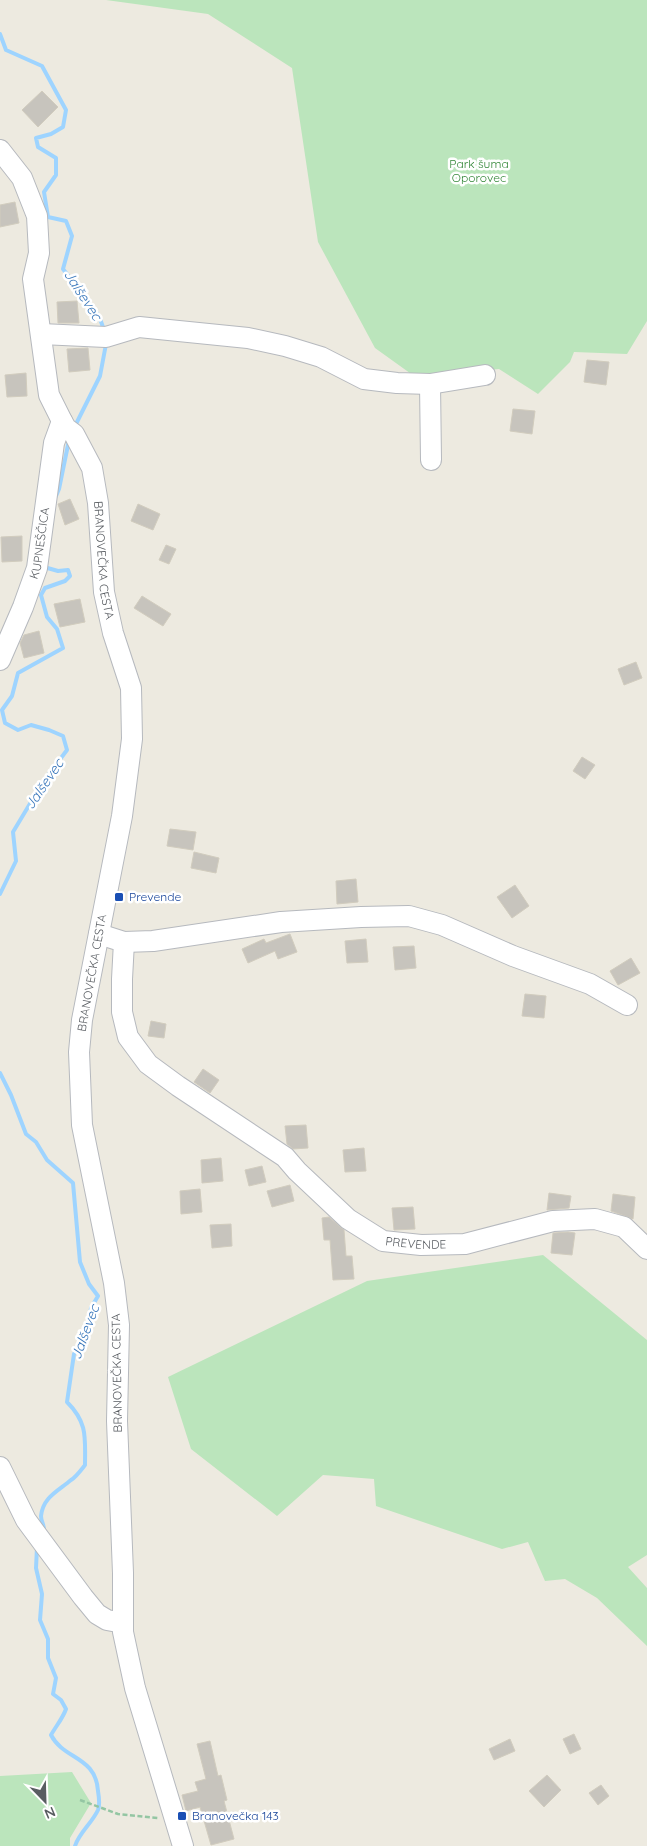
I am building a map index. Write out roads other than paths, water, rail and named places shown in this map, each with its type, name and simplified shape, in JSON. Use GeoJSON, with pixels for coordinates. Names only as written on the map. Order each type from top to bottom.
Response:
{"type":"FeatureCollection","features":[{"type":"Feature","properties":{"kind":"street","name":"BRANOVEČKA CESTA"},"geometry":{"type":"LineString","coordinates":[[0,150],[22,178],[37,216],[39,253],[33,279],[49,395],[92,468],[98,503],[104,592],[131,688],[132,739],[122,816],[82,1020],[80,1052],[82,1125],[114,1283],[118,1325],[117,1421],[123,1573],[123,1632],[135,1688],[184,1846]]}},
{"type":"Feature","properties":{"kind":"street"},"geometry":{"type":"LineString","coordinates":[[41,334],[106,337],[139,328],[248,338],[285,346],[321,357],[364,379],[397,383],[430,384],[485,375]]}},
{"type":"Feature","properties":{"kind":"street"},"geometry":{"type":"LineString","coordinates":[[430,384],[431,460]]}},
{"type":"Feature","properties":{"kind":"street","name":"KUPNEŠČICA"},"geometry":{"type":"LineString","coordinates":[[0,660],[23,607],[36,568],[54,443],[67,428]]}},
{"type":"Feature","properties":{"kind":"street"},"geometry":{"type":"LineString","coordinates":[[99,934],[124,942],[153,941],[281,922],[410,916],[442,925],[513,956],[590,984],[627,1005]]}},
{"type":"Feature","properties":{"kind":"street","name":"PREVENDE"},"geometry":{"type":"LineString","coordinates":[[124,942],[122,1012],[128,1037],[148,1064],[178,1086],[285,1156],[297,1171],[348,1219],[383,1240],[420,1245],[464,1244],[553,1222],[595,1219],[624,1227],[647,1249]]}},
{"type":"Feature","properties":{"kind":"street"},"geometry":{"type":"LineString","coordinates":[[0,1467],[26,1520],[83,1597],[97,1614],[107,1620],[123,1623]]}},
{"type":"Feature","properties":{"kind":"waterway","name":"Jalševec"},"geometry":{"type":"LineString","coordinates":[[0,34],[6,50],[42,66],[66,110],[63,127],[51,134],[36,138],[38,147],[56,158],[56,175],[44,192],[48,217],[66,221],[72,236],[63,269],[99,316],[104,330]]}},
{"type":"Feature","properties":{"kind":"waterway","name":"Jalševec"},"geometry":{"type":"LineString","coordinates":[[75,426],[100,376],[106,344]]}},
{"type":"Feature","properties":{"kind":"waterway","name":"Jalševec"},"geometry":{"type":"LineString","coordinates":[[56,496],[69,440]]}},
{"type":"Feature","properties":{"kind":"waterway","name":"Jalševec"},"geometry":{"type":"LineString","coordinates":[[0,894],[16,861],[13,832],[43,782],[67,750],[63,736],[31,725],[18,730],[5,723],[2,710],[12,696],[18,673],[63,648],[57,629],[47,617],[41,595],[45,588],[65,581],[70,576],[68,570],[58,571],[44,567]]}},
{"type":"Feature","properties":{"kind":"waterway","name":"Jalševec"},"geometry":{"type":"LineString","coordinates":[[0,1073],[26,1134],[36,1142],[47,1160],[73,1183],[80,1262],[89,1284],[98,1296],[91,1308],[88,1325],[74,1354],[67,1402],[82,1424],[85,1439],[85,1465],[75,1477],[48,1499],[42,1509],[41,1516],[44,1532]]}},
{"type":"Feature","properties":{"kind":"waterway","name":"Jalševec"},"geometry":{"type":"LineString","coordinates":[[37,1547],[36,1568],[42,1594],[40,1620],[48,1639],[48,1658],[56,1678],[53,1694],[61,1700],[66,1709],[51,1735],[57,1743],[86,1764],[92,1771],[99,1796],[98,1810],[75,1846]]}},
{"type":"Feature","properties":{"kind":"place","name":"Prevende"},"geometry":{"type":"Point","coordinates":[119,897]}},
{"type":"Feature","properties":{"kind":"place","name":"Branovečka 143"},"geometry":{"type":"Point","coordinates":[182,1816]}},
{"type":"Feature","properties":{"kind":"park label","name":"Park šuma Oporovec"},"geometry":{"type":"Point","coordinates":[479,171]}}]}
